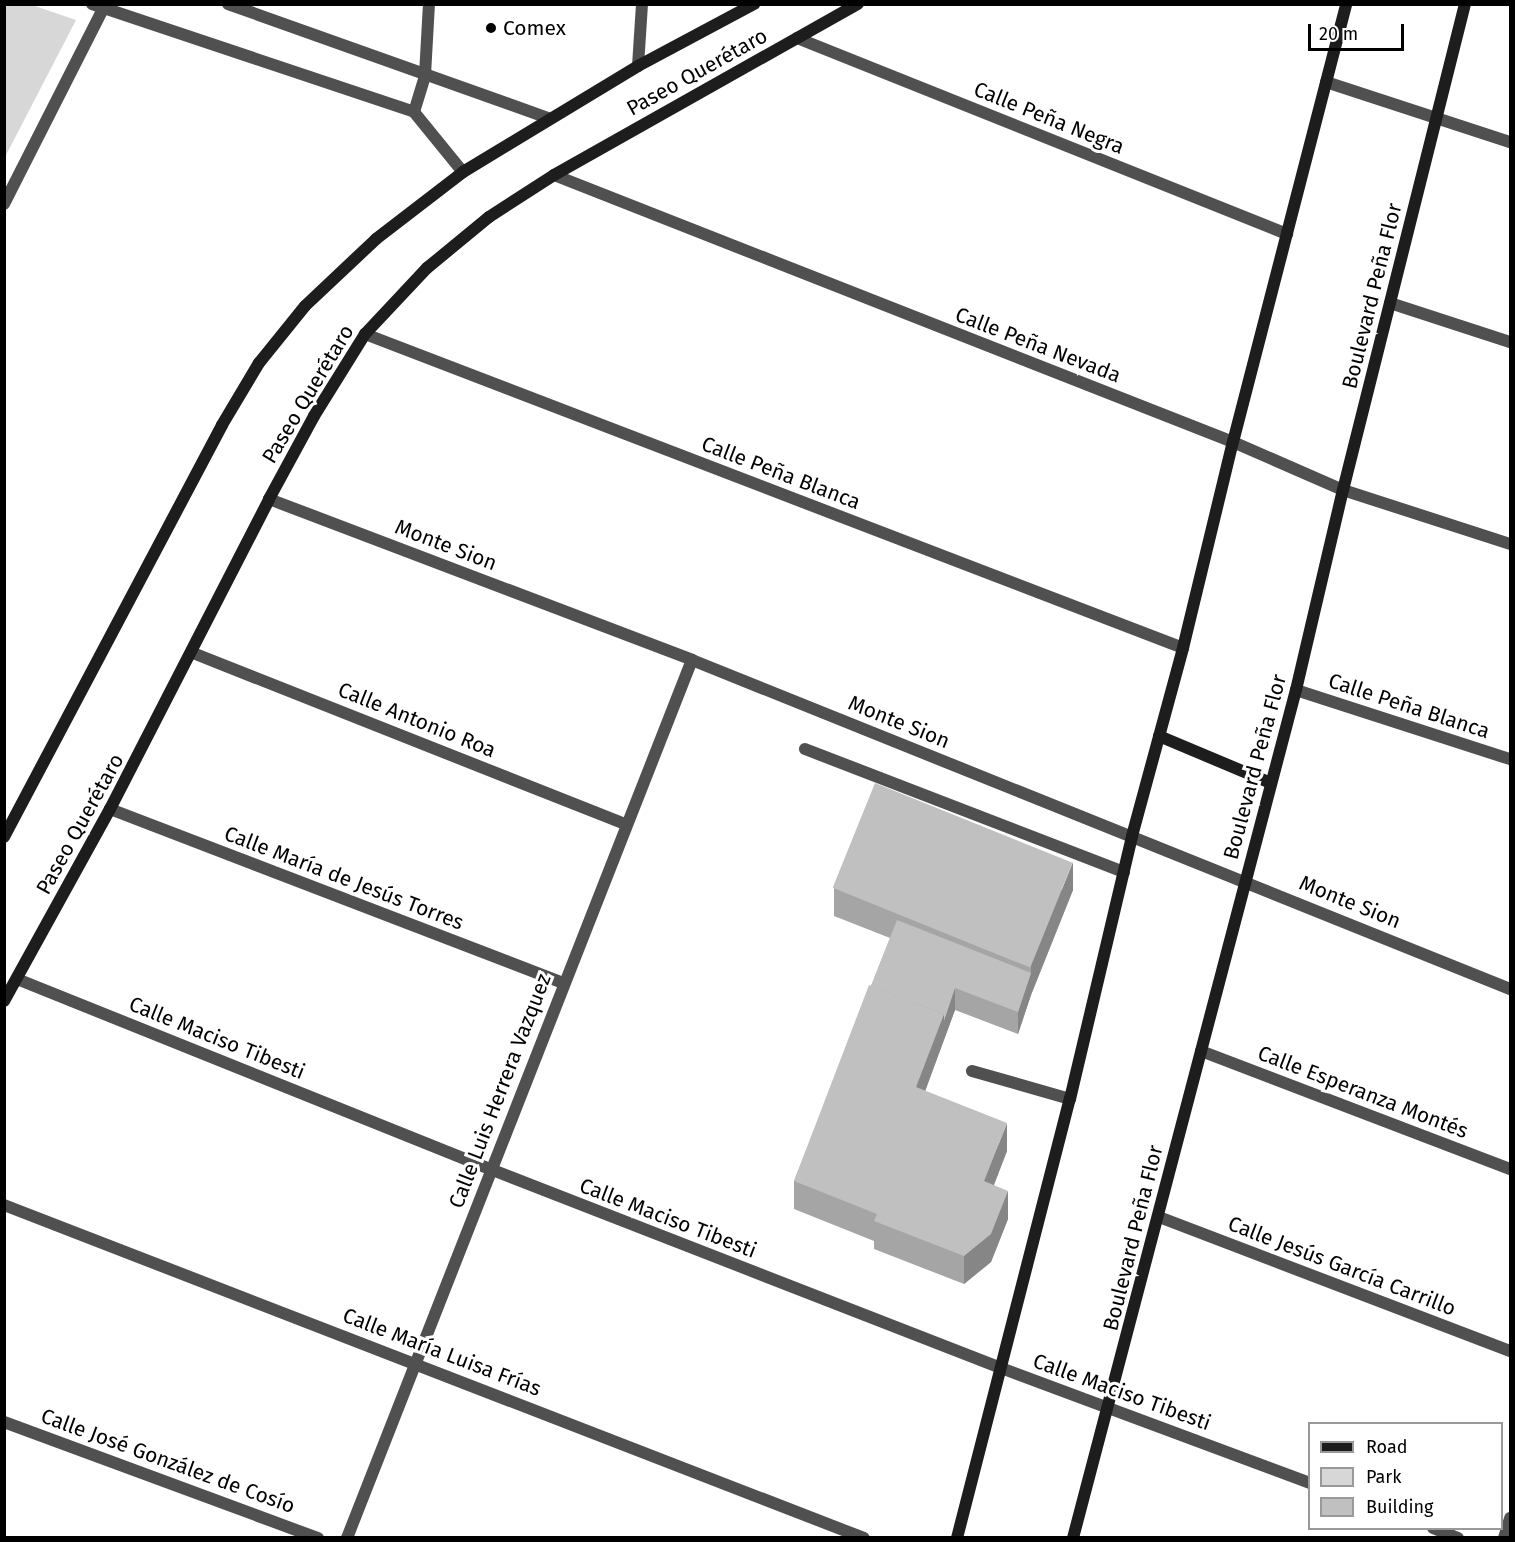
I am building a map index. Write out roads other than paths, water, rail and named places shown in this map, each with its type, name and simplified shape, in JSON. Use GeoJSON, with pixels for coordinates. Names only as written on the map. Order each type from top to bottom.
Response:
{"type":"FeatureCollection","features":[{"type":"Feature","properties":{"kind":"main road","name":"Paseo Querétaro"},"geometry":{"type":"LineString","coordinates":[[4,837],[222,425],[259,363],[305,306],[369,245],[463,172],[548,118],[638,66],[754,4]]}},
{"type":"Feature","properties":{"kind":"main road","name":"Paseo Querétaro"},"geometry":{"type":"LineString","coordinates":[[4,1000],[110,810],[193,653],[269,499],[314,416],[365,334],[427,268],[489,217],[554,175],[858,4]]}},
{"type":"Feature","properties":{"kind":"main road"},"geometry":{"type":"LineString","coordinates":[[957,1538],[1070,1099],[1132,836],[1183,648],[1233,442],[1346,4]]}},
{"type":"Feature","properties":{"kind":"main road","name":"Boulevard Peña Flor"},"geometry":{"type":"LineString","coordinates":[[1073,1538],[1109,1409],[1296,690],[1343,490],[1438,120],[1465,4]]}},
{"type":"Feature","properties":{"kind":"main road"},"geometry":{"type":"LineString","coordinates":[[1159,736],[1271,783]]}},
{"type":"Feature","properties":{"kind":"street"},"geometry":{"type":"LineString","coordinates":[[228,4],[548,118]]}},
{"type":"Feature","properties":{"kind":"street"},"geometry":{"type":"LineString","coordinates":[[414,112],[425,75],[429,4]]}},
{"type":"Feature","properties":{"kind":"street"},"geometry":{"type":"LineString","coordinates":[[638,66],[642,4]]}},
{"type":"Feature","properties":{"kind":"street"},"geometry":{"type":"LineString","coordinates":[[4,204],[97,7],[414,112],[463,172]]}},
{"type":"Feature","properties":{"kind":"street","name":"Calle Peña Negra"},"geometry":{"type":"LineString","coordinates":[[797,38],[1287,234]]}},
{"type":"Feature","properties":{"kind":"street"},"geometry":{"type":"LineString","coordinates":[[1326,82],[1510,142]]}},
{"type":"Feature","properties":{"kind":"street","name":"Calle Peña Nevada"},"geometry":{"type":"LineString","coordinates":[[554,175],[1233,442],[1343,490],[1510,544]]}},
{"type":"Feature","properties":{"kind":"street"},"geometry":{"type":"LineString","coordinates":[[1390,303],[1510,342]]}},
{"type":"Feature","properties":{"kind":"street","name":"Calle Peña Blanca"},"geometry":{"type":"LineString","coordinates":[[365,334],[1183,648]]}},
{"type":"Feature","properties":{"kind":"street","name":"Monte Sion"},"geometry":{"type":"LineString","coordinates":[[269,499],[692,660],[1510,988]]}},
{"type":"Feature","properties":{"kind":"street","name":"Calle Antonio Roa"},"geometry":{"type":"LineString","coordinates":[[193,653],[626,824]]}},
{"type":"Feature","properties":{"kind":"street","name":"Calle Luis Herrera Vazquez"},"geometry":{"type":"LineString","coordinates":[[347,1538],[563,983],[692,660]]}},
{"type":"Feature","properties":{"kind":"street","name":"Calle Peña Blanca"},"geometry":{"type":"LineString","coordinates":[[1296,690],[1510,759]]}},
{"type":"Feature","properties":{"kind":"street"},"geometry":{"type":"LineString","coordinates":[[805,749],[1124,872]]}},
{"type":"Feature","properties":{"kind":"street","name":"Calle María de Jesús Torres"},"geometry":{"type":"LineString","coordinates":[[110,810],[563,983]]}},
{"type":"Feature","properties":{"kind":"street","name":"Calle Maciso Tibesti"},"geometry":{"type":"LineString","coordinates":[[17,979],[490,1169],[1001,1368],[1308,1482]]}},
{"type":"Feature","properties":{"kind":"street","name":"Calle Esperanza Montés"},"geometry":{"type":"LineString","coordinates":[[1201,1051],[1510,1169]]}},
{"type":"Feature","properties":{"kind":"street"},"geometry":{"type":"LineString","coordinates":[[972,1071],[1070,1099]]}},
{"type":"Feature","properties":{"kind":"street","name":"Calle María Luisa Frías"},"geometry":{"type":"LineString","coordinates":[[4,1205],[864,1538]]}},
{"type":"Feature","properties":{"kind":"street","name":"Calle Jesús García Carrillo"},"geometry":{"type":"LineString","coordinates":[[1159,1217],[1510,1351]]}},
{"type":"Feature","properties":{"kind":"street","name":"Calle José González de Cosío"},"geometry":{"type":"LineString","coordinates":[[4,1422],[318,1538]]}},
{"type":"Feature","properties":{"kind":"street"},"geometry":{"type":"LineString","coordinates":[[1504,1538],[1510,1518]]}},
{"type":"Feature","properties":{"kind":"street"},"geometry":{"type":"LineString","coordinates":[[1438,1530],[1458,1538]]}},
{"type":"Feature","properties":{"kind":"place","name":"Comex"},"geometry":{"type":"Point","coordinates":[491,28]}}]}
